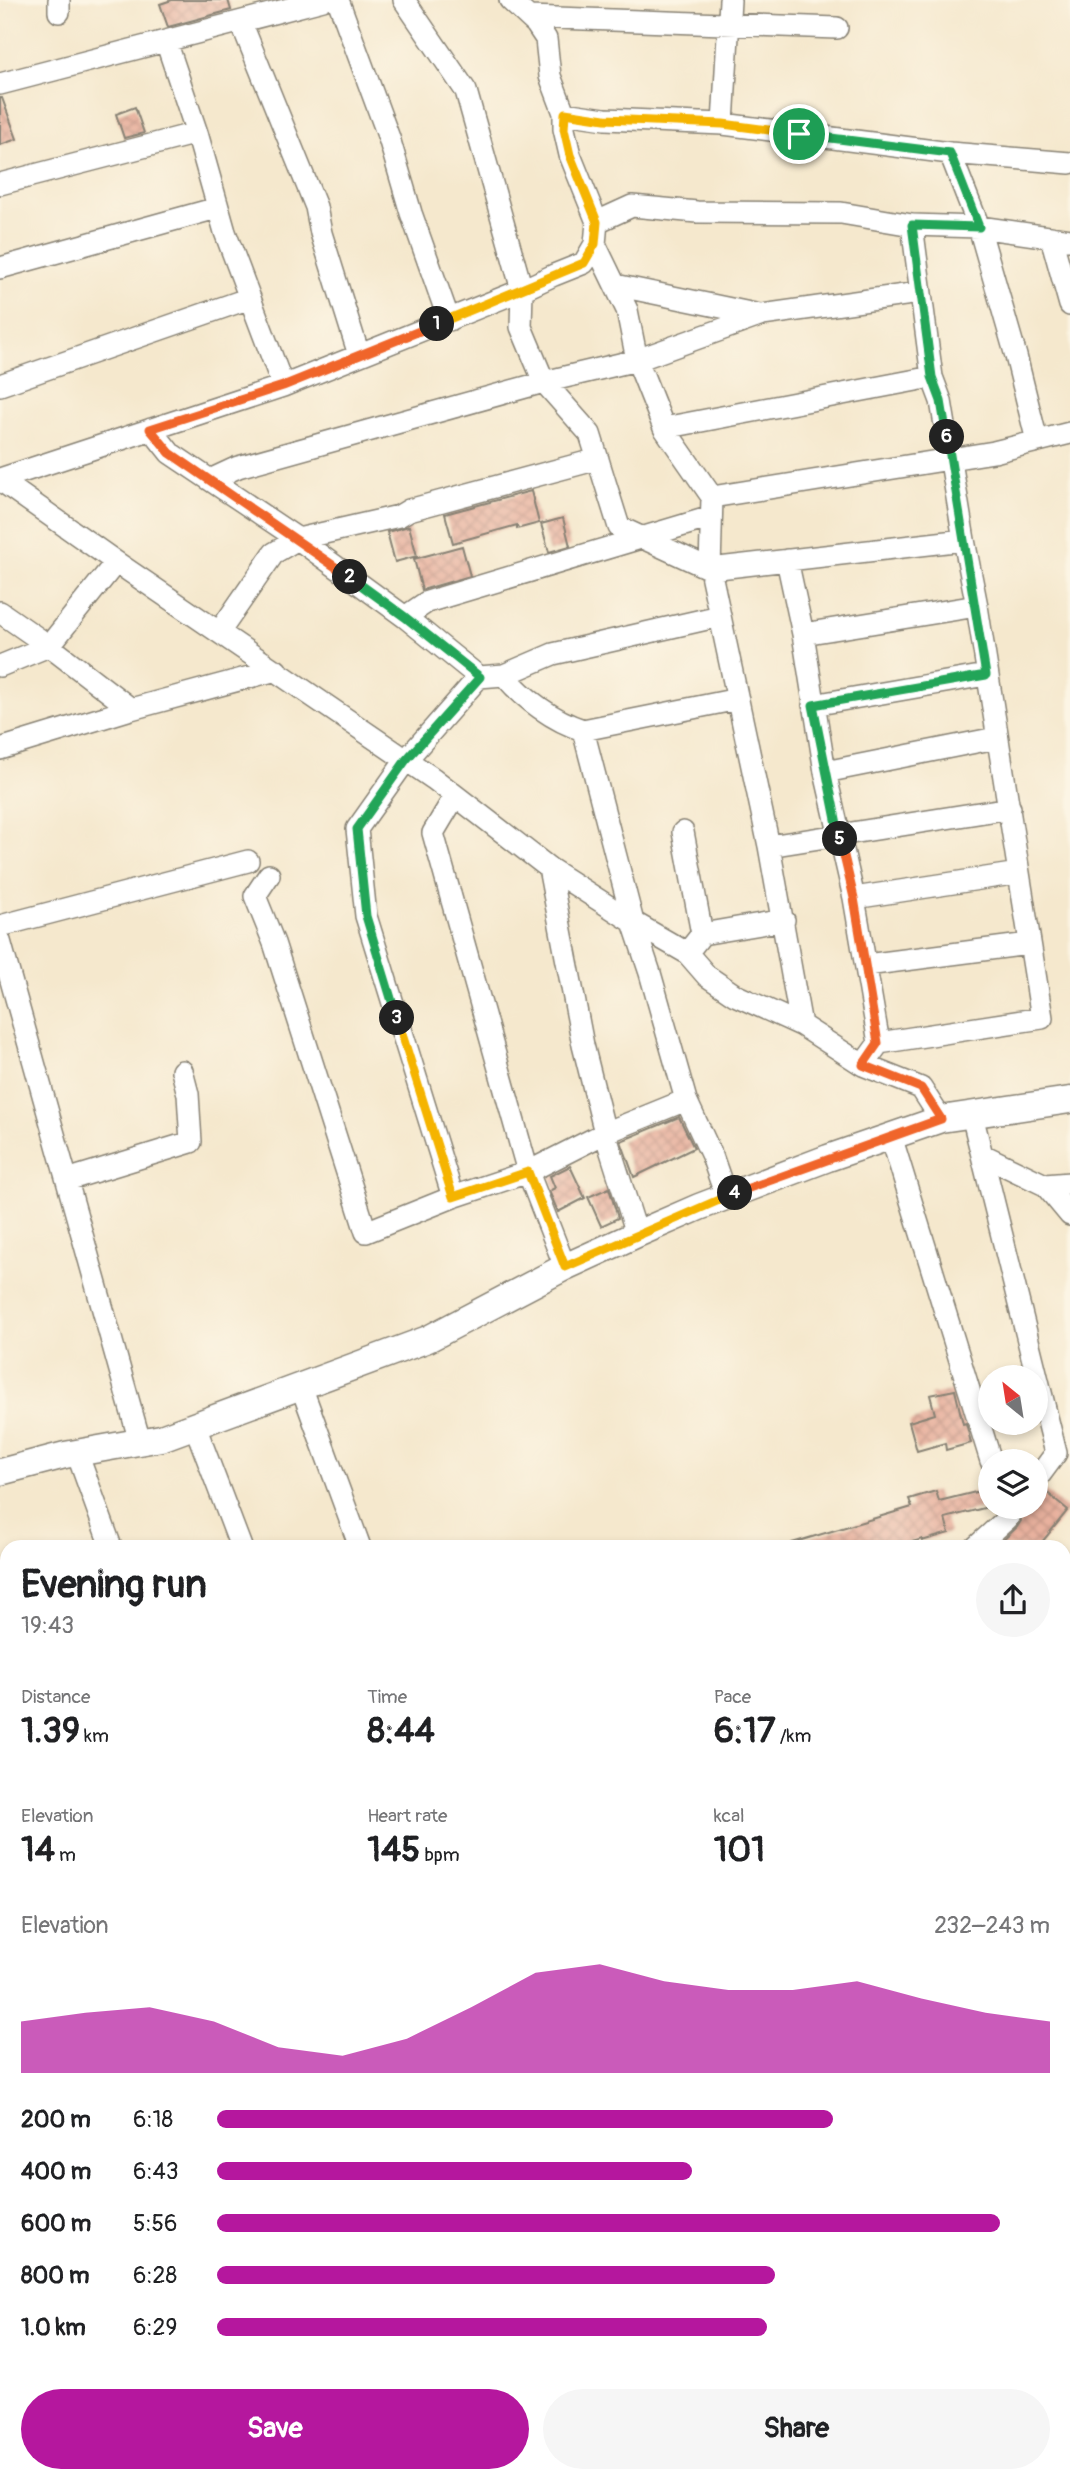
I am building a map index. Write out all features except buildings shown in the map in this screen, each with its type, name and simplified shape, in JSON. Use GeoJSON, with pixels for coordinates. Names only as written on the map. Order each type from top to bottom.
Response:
{"type":"FeatureCollection","features":[{"type":"Feature","properties":{"kind":"street"},"geometry":{"type":"LineString","coordinates":[[0,84],[323,0]]}},
{"type":"Feature","properties":{"kind":"street"},"geometry":{"type":"LineString","coordinates":[[338,0],[389,138],[411,213],[449,320]]}},
{"type":"Feature","properties":{"kind":"street"},"geometry":{"type":"LineString","coordinates":[[404,0],[466,91],[522,290],[521,327],[544,382],[590,434],[619,527],[710,569],[964,540]]}},
{"type":"Feature","properties":{"kind":"street"},"geometry":{"type":"LineString","coordinates":[[0,479],[283,386],[584,263],[595,244],[597,222],[570,155],[564,129],[565,113],[551,76],[546,38],[529,17],[510,0]]}},
{"type":"Feature","properties":{"kind":"street"},"geometry":{"type":"LineString","coordinates":[[723,124],[730,0]]}},
{"type":"Feature","properties":{"kind":"street"},"geometry":{"type":"LineString","coordinates":[[529,17],[836,28]]}},
{"type":"Feature","properties":{"kind":"street"},"geometry":{"type":"LineString","coordinates":[[241,22],[316,207],[321,233],[359,355]]}},
{"type":"Feature","properties":{"kind":"street"},"geometry":{"type":"LineString","coordinates":[[166,41],[197,134],[217,208],[283,386]]}},
{"type":"Feature","properties":{"kind":"street"},"geometry":{"type":"LineString","coordinates":[[565,113],[605,119],[723,124],[950,153],[1070,163]]}},
{"type":"Feature","properties":{"kind":"street"},"geometry":{"type":"LineString","coordinates":[[0,184],[197,134]]}},
{"type":"Feature","properties":{"kind":"street"},"geometry":{"type":"LineString","coordinates":[[950,153],[979,227],[1037,441]]}},
{"type":"Feature","properties":{"kind":"street"},"geometry":{"type":"LineString","coordinates":[[597,222],[632,206],[697,212],[841,213],[912,225],[979,227],[1060,239],[1070,305]]}},
{"type":"Feature","properties":{"kind":"street"},"geometry":{"type":"LineString","coordinates":[[0,268],[217,208]]}},
{"type":"Feature","properties":{"kind":"street"},"geometry":{"type":"LineString","coordinates":[[878,1043],[1042,1018],[1010,807],[996,738],[951,459],[941,401],[932,377],[912,225]]}},
{"type":"Feature","properties":{"kind":"street"},"geometry":{"type":"LineString","coordinates":[[595,244],[627,310],[637,360],[664,428],[712,507],[710,569],[784,920],[801,1025]]}},
{"type":"Feature","properties":{"kind":"street"},"geometry":{"type":"LineString","coordinates":[[615,285],[762,315]]}},
{"type":"Feature","properties":{"kind":"street"},"geometry":{"type":"LineString","coordinates":[[210,480],[238,467],[544,382],[637,360],[762,315],[919,293]]}},
{"type":"Feature","properties":{"kind":"street"},"geometry":{"type":"LineString","coordinates":[[0,385],[250,298]]}},
{"type":"Feature","properties":{"kind":"street"},"geometry":{"type":"LineString","coordinates":[[664,428],[932,377]]}},
{"type":"Feature","properties":{"kind":"street"},"geometry":{"type":"LineString","coordinates":[[150,429],[170,453],[298,539],[405,617],[480,677],[504,675],[553,654],[720,616]]}},
{"type":"Feature","properties":{"kind":"street"},"geometry":{"type":"LineString","coordinates":[[405,617],[427,602],[643,538],[712,507],[994,452],[1070,433]]}},
{"type":"Feature","properties":{"kind":"street"},"geometry":{"type":"LineString","coordinates":[[220,631],[274,553],[298,539],[399,516],[409,510],[598,459]]}},
{"type":"Feature","properties":{"kind":"street"},"geometry":{"type":"LineString","coordinates":[[0,479],[116,562],[406,760],[549,868],[687,953],[707,976],[735,995],[801,1025],[863,1065],[921,1088],[941,1119]]}},
{"type":"Feature","properties":{"kind":"street"},"geometry":{"type":"LineString","coordinates":[[787,560],[803,634],[825,772],[854,898],[878,1043],[863,1065]]}},
{"type":"Feature","properties":{"kind":"street"},"geometry":{"type":"LineString","coordinates":[[0,666],[50,646],[116,562]]}},
{"type":"Feature","properties":{"kind":"street"},"geometry":{"type":"LineString","coordinates":[[803,634],[976,606]]}},
{"type":"Feature","properties":{"kind":"street"},"geometry":{"type":"LineString","coordinates":[[0,612],[50,646],[131,709]]}},
{"type":"Feature","properties":{"kind":"street"},"geometry":{"type":"LineString","coordinates":[[0,750],[131,709],[276,670]]}},
{"type":"Feature","properties":{"kind":"street"},"geometry":{"type":"LineString","coordinates":[[504,675],[517,691],[567,725],[583,730],[738,699]]}},
{"type":"Feature","properties":{"kind":"street"},"geometry":{"type":"LineString","coordinates":[[813,705],[986,675]]}},
{"type":"Feature","properties":{"kind":"street"},"geometry":{"type":"LineString","coordinates":[[453,1197],[366,916],[357,829],[406,760],[480,677]]}},
{"type":"Feature","properties":{"kind":"street"},"geometry":{"type":"LineString","coordinates":[[583,730],[633,922],[686,1100],[712,1156],[726,1196]]}},
{"type":"Feature","properties":{"kind":"street"},"geometry":{"type":"LineString","coordinates":[[825,772],[996,738]]}},
{"type":"Feature","properties":{"kind":"street"},"geometry":{"type":"LineString","coordinates":[[456,796],[433,833],[528,1172],[565,1267]]}},
{"type":"Feature","properties":{"kind":"street"},"geometry":{"type":"LineString","coordinates":[[769,846],[1010,807]]}},
{"type":"Feature","properties":{"kind":"street"},"geometry":{"type":"LineString","coordinates":[[683,832],[702,934]]}},
{"type":"Feature","properties":{"kind":"street"},"geometry":{"type":"LineString","coordinates":[[0,926],[248,860]]}},
{"type":"Feature","properties":{"kind":"street"},"geometry":{"type":"LineString","coordinates":[[549,868],[583,1045],[605,1133],[637,1234]]}},
{"type":"Feature","properties":{"kind":"street"},"geometry":{"type":"LineString","coordinates":[[854,898],[1019,873]]}},
{"type":"Feature","properties":{"kind":"street"},"geometry":{"type":"LineString","coordinates":[[269,876],[255,896],[274,943],[366,1232],[453,1197],[528,1172],[605,1133],[686,1100]]}},
{"type":"Feature","properties":{"kind":"street"},"geometry":{"type":"LineString","coordinates":[[687,953],[702,934],[784,920]]}},
{"type":"Feature","properties":{"kind":"street"},"geometry":{"type":"LineString","coordinates":[[0,941],[140,1442]]}},
{"type":"Feature","properties":{"kind":"street"},"geometry":{"type":"LineString","coordinates":[[866,965],[1029,944]]}},
{"type":"Feature","properties":{"kind":"street"},"geometry":{"type":"LineString","coordinates":[[67,1180],[191,1142],[188,1094],[182,1071]]}},
{"type":"Feature","properties":{"kind":"street"},"geometry":{"type":"LineString","coordinates":[[0,1472],[77,1453],[161,1438],[428,1339],[565,1267],[637,1234],[726,1196],[891,1136],[941,1119],[1070,1100]]}},
{"type":"Feature","properties":{"kind":"street"},"geometry":{"type":"LineString","coordinates":[[972,1115],[1063,1445],[1048,1464]]}},
{"type":"Feature","properties":{"kind":"street"},"geometry":{"type":"LineString","coordinates":[[891,1136],[987,1449]]}},
{"type":"Feature","properties":{"kind":"street"},"geometry":{"type":"LineString","coordinates":[[983,1155],[1045,1185],[1070,1215]]}},
{"type":"Feature","properties":{"kind":"street"},"geometry":{"type":"LineString","coordinates":[[1045,1185],[1070,1183]]}},
{"type":"Feature","properties":{"kind":"street"},"geometry":{"type":"LineString","coordinates":[[302,1386],[357,1540]]}},
{"type":"Feature","properties":{"kind":"street"},"geometry":{"type":"LineString","coordinates":[[195,1426],[238,1540]]}},
{"type":"Feature","properties":{"kind":"street"},"geometry":{"type":"LineString","coordinates":[[77,1453],[108,1540]]}},
{"type":"Feature","properties":{"kind":"street"},"geometry":{"type":"LineString","coordinates":[[982,1540],[1002,1519]]}},
{"type":"Feature","properties":{"kind":"route"},"geometry":{"type":"LineString","coordinates":[[565,113],[605,119],[723,124],[799,134],[950,153],[979,227],[912,225],[932,377],[941,401],[986,675],[813,705],[825,772],[854,898],[878,1043],[863,1065],[921,1088],[941,1119],[699,1207],[565,1267],[528,1172],[453,1197],[366,916],[357,829],[406,760],[480,677],[405,617],[298,539],[170,453],[150,429],[283,386],[584,263],[595,244],[597,222],[570,155],[564,129],[565,113]]}}]}
